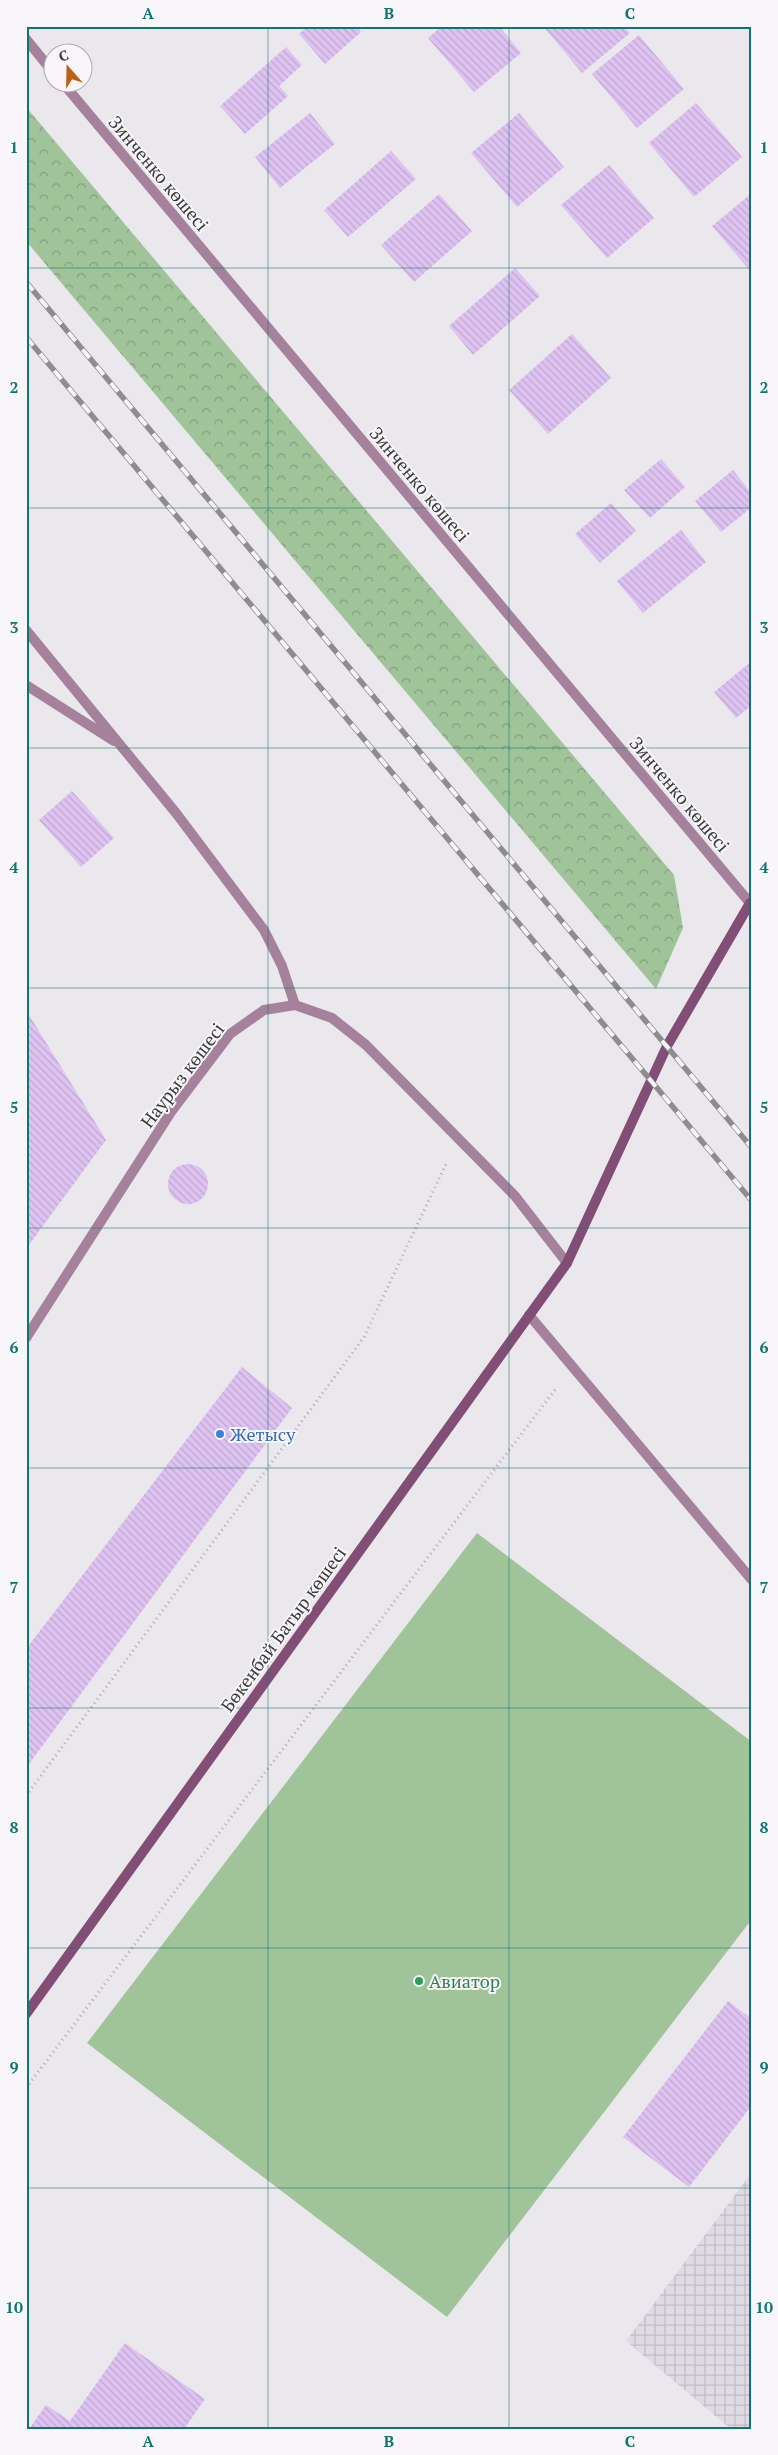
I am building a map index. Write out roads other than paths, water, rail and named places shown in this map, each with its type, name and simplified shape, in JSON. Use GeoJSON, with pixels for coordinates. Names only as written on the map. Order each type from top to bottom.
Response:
{"type":"FeatureCollection","features":[{"type":"Feature","properties":{"kind":"main road","name":"Бөкенбай Батыр көшесі"},"geometry":{"type":"LineString","coordinates":[[26,2014],[567,1263],[667,1046],[751,904]]}},
{"type":"Feature","properties":{"kind":"street"},"geometry":{"type":"LineString","coordinates":[[26,39],[42,59]]}},
{"type":"Feature","properties":{"kind":"street","name":"Зинченко көшесі"},"geometry":{"type":"LineString","coordinates":[[70,92],[751,904]]}},
{"type":"Feature","properties":{"kind":"street"},"geometry":{"type":"LineString","coordinates":[[26,630],[176,813],[264,930],[282,966],[295,1005]]}},
{"type":"Feature","properties":{"kind":"street"},"geometry":{"type":"LineString","coordinates":[[26,685],[121,746]]}},
{"type":"Feature","properties":{"kind":"street","name":"Наурыз көшесі"},"geometry":{"type":"LineString","coordinates":[[26,1338],[171,1112],[230,1034],[264,1010],[295,1005],[332,1018],[366,1045],[515,1196],[567,1263]]}},
{"type":"Feature","properties":{"kind":"street"},"geometry":{"type":"LineString","coordinates":[[529,1315],[752,1580]]}},
{"type":"Feature","properties":{"kind":"railway"},"geometry":{"type":"LineString","coordinates":[[26,282],[752,1148]]}},
{"type":"Feature","properties":{"kind":"railway"},"geometry":{"type":"LineString","coordinates":[[26,337],[752,1201]]}},
{"type":"Feature","properties":{"kind":"place","name":"Жетысу"},"geometry":{"type":"Point","coordinates":[220,1434]}},
{"type":"Feature","properties":{"kind":"place","name":"Авиатор"},"geometry":{"type":"Point","coordinates":[419,1981]}}]}
